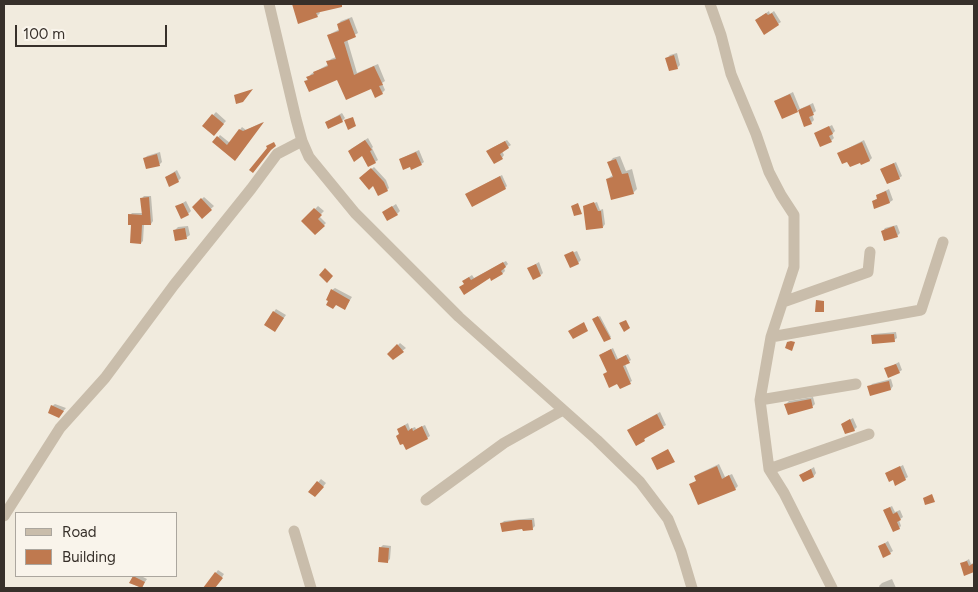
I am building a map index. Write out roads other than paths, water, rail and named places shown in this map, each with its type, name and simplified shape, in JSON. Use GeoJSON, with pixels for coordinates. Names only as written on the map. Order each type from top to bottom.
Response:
{"type":"FeatureCollection","features":[{"type":"Feature","properties":{"kind":"street"},"geometry":{"type":"LineString","coordinates":[[269,4],[302,141],[309,158],[355,213],[459,317],[597,440],[640,482],[668,519],[681,551],[692,588]]}},
{"type":"Feature","properties":{"kind":"street"},"geometry":{"type":"LineString","coordinates":[[710,4],[721,35],[731,74],[756,134],[769,172],[780,195],[794,215],[794,267],[771,337],[760,400],[770,469],[832,588]]}},
{"type":"Feature","properties":{"kind":"street"},"geometry":{"type":"LineString","coordinates":[[4,516],[60,428],[105,378],[174,285],[277,154],[302,141]]}},
{"type":"Feature","properties":{"kind":"street"},"geometry":{"type":"LineString","coordinates":[[771,337],[920,310],[943,242]]}},
{"type":"Feature","properties":{"kind":"street"},"geometry":{"type":"LineString","coordinates":[[783,302],[868,272],[870,252]]}},
{"type":"Feature","properties":{"kind":"street"},"geometry":{"type":"LineString","coordinates":[[760,400],[856,384]]}},
{"type":"Feature","properties":{"kind":"street"},"geometry":{"type":"LineString","coordinates":[[426,500],[504,443],[563,410]]}},
{"type":"Feature","properties":{"kind":"street"},"geometry":{"type":"LineString","coordinates":[[770,469],[869,434]]}},
{"type":"Feature","properties":{"kind":"street"},"geometry":{"type":"LineString","coordinates":[[294,530],[311,588]]}}]}
